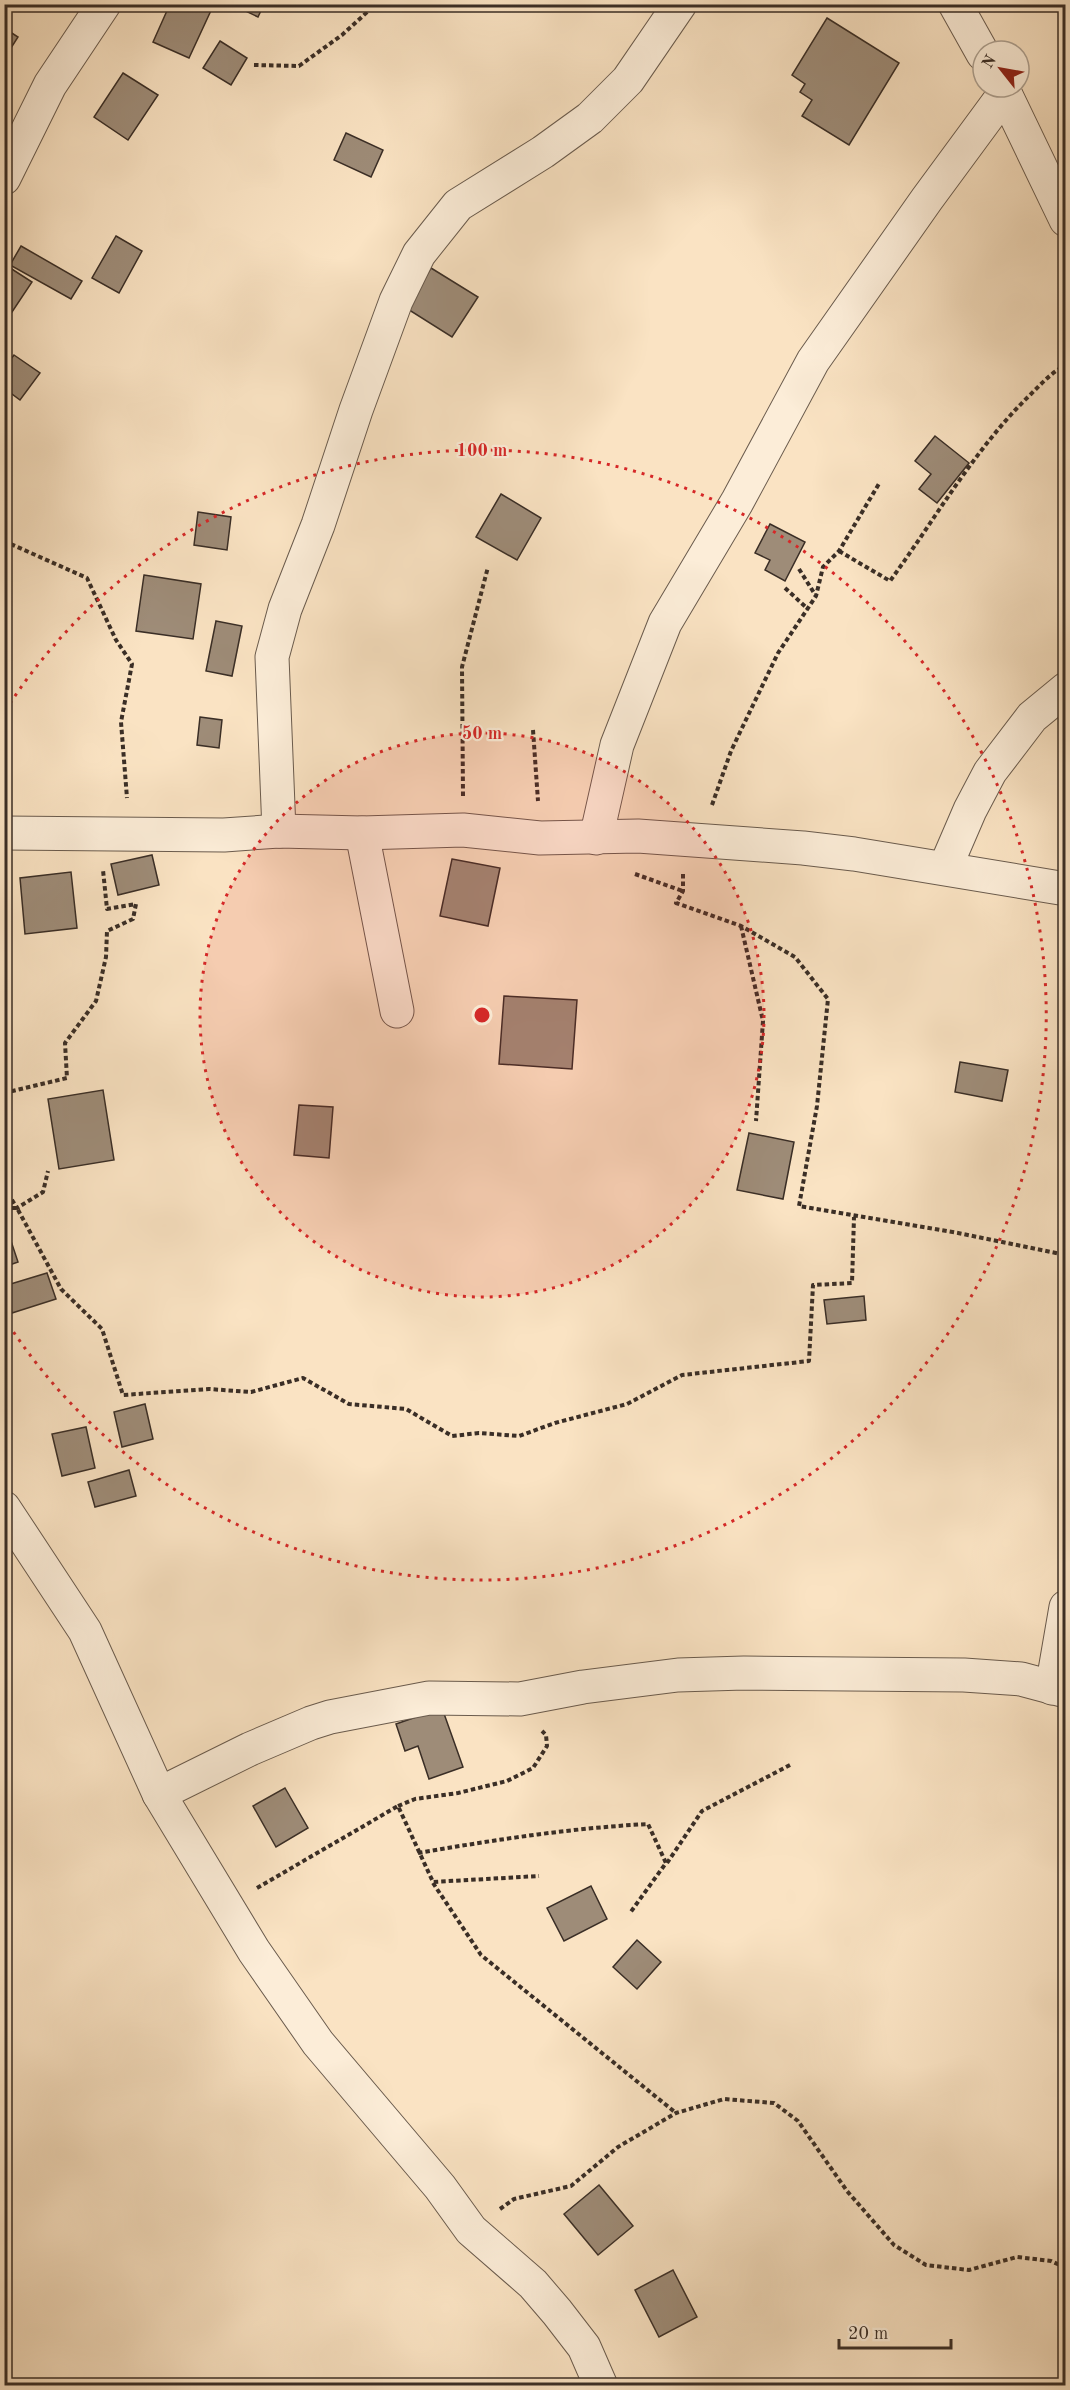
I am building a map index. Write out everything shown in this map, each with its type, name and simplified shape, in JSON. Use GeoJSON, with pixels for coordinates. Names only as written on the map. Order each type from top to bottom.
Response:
{"type":"FeatureCollection","features":[{"type":"Feature","properties":{"kind":"street"},"geometry":{"type":"LineString","coordinates":[[4,178],[50,84],[104,4]]}},
{"type":"Feature","properties":{"kind":"street"},"geometry":{"type":"LineString","coordinates":[[279,831],[272,657],[285,609],[318,525],[356,410],[396,301],[418,254],[458,205],[543,153],[590,118],[628,80],[680,4]]}},
{"type":"Feature","properties":{"kind":"street"},"geometry":{"type":"LineString","coordinates":[[955,4],[975,39]]}},
{"type":"Feature","properties":{"kind":"street"},"geometry":{"type":"LineString","coordinates":[[596,838],[617,745],[664,623],[737,502],[813,361],[998,99]]}},
{"type":"Feature","properties":{"kind":"street"},"geometry":{"type":"LineString","coordinates":[[1008,99],[1065,220]]}},
{"type":"Feature","properties":{"kind":"street"},"geometry":{"type":"LineString","coordinates":[[945,868],[970,810],[990,772],[1032,717],[1065,689]]}},
{"type":"Feature","properties":{"kind":"street"},"geometry":{"type":"LineString","coordinates":[[4,832],[224,835],[279,831],[362,833],[463,830],[540,838],[638,836],[802,848],[945,868],[1065,889]]}},
{"type":"Feature","properties":{"kind":"street"},"geometry":{"type":"LineString","coordinates":[[362,833],[397,1011]]}},
{"type":"Feature","properties":{"kind":"street"},"geometry":{"type":"LineString","coordinates":[[4,1508],[85,1631],[159,1794],[254,1951],[318,2043],[440,2187],[471,2230],[533,2283],[584,2347],[601,2385]]}},
{"type":"Feature","properties":{"kind":"street"},"geometry":{"type":"LineString","coordinates":[[159,1794],[250,1749],[311,1723],[330,1717],[429,1698],[520,1699],[583,1687],[678,1675],[722,1674],[964,1675],[1021,1679],[1059,1689],[1065,1608]]}},
{"type":"Feature","properties":{"kind":"path"},"geometry":{"type":"LineString","coordinates":[[254,66],[299,66],[342,35],[376,4]]}},
{"type":"Feature","properties":{"kind":"path"},"geometry":{"type":"LineString","coordinates":[[839,551],[890,581],[966,471],[1012,412],[1055,370],[1065,365]]}},
{"type":"Feature","properties":{"kind":"path"},"geometry":{"type":"LineString","coordinates":[[880,482],[839,551],[823,567],[816,596],[778,653],[731,751],[699,842],[687,855],[683,866],[683,891],[676,903],[741,926],[795,957],[828,999],[817,1106],[800,1206],[957,1233],[1065,1255]]}},
{"type":"Feature","properties":{"kind":"path"},"geometry":{"type":"LineString","coordinates":[[4,541],[87,578],[116,640],[132,664],[121,722],[130,834],[136,842],[103,863],[107,909],[136,904],[133,919],[107,931],[106,957],[96,1001],[65,1043],[67,1078],[4,1093]]}},
{"type":"Feature","properties":{"kind":"path"},"geometry":{"type":"LineString","coordinates":[[463,830],[462,667],[488,567]]}},
{"type":"Feature","properties":{"kind":"path"},"geometry":{"type":"LineString","coordinates":[[799,569],[816,596]]}},
{"type":"Feature","properties":{"kind":"path"},"geometry":{"type":"LineString","coordinates":[[786,588],[808,609]]}},
{"type":"Feature","properties":{"kind":"path"},"geometry":{"type":"LineString","coordinates":[[533,730],[540,838]]}},
{"type":"Feature","properties":{"kind":"path"},"geometry":{"type":"LineString","coordinates":[[741,926],[763,1021],[756,1121]]}},
{"type":"Feature","properties":{"kind":"path"},"geometry":{"type":"LineString","coordinates":[[4,1208],[17,1208],[43,1192],[48,1171]]}},
{"type":"Feature","properties":{"kind":"path"},"geometry":{"type":"LineString","coordinates":[[4,1187],[61,1289],[102,1329],[123,1395],[209,1389],[251,1392],[303,1378],[349,1404],[406,1409],[453,1436],[479,1433],[519,1436],[555,1423],[627,1404],[682,1375],[809,1361],[813,1285],[852,1283],[854,1217]]}},
{"type":"Feature","properties":{"kind":"path"},"geometry":{"type":"LineString","coordinates":[[228,1905],[398,1806],[415,1799],[458,1793],[507,1781],[532,1768],[547,1746],[546,1735],[530,1719],[520,1699]]}},
{"type":"Feature","properties":{"kind":"path"},"geometry":{"type":"LineString","coordinates":[[630,1913],[702,1811],[790,1765]]}},
{"type":"Feature","properties":{"kind":"path"},"geometry":{"type":"LineString","coordinates":[[398,1806],[433,1882],[481,1955],[676,2113]]}},
{"type":"Feature","properties":{"kind":"path"},"geometry":{"type":"LineString","coordinates":[[418,1853],[489,1840],[589,1828],[648,1824],[666,1863]]}},
{"type":"Feature","properties":{"kind":"path"},"geometry":{"type":"LineString","coordinates":[[433,1882],[539,1876]]}},
{"type":"Feature","properties":{"kind":"path"},"geometry":{"type":"LineString","coordinates":[[471,2230],[514,2199],[572,2186],[618,2147],[676,2113],[724,2099],[774,2103],[798,2121],[847,2191],[894,2245],[926,2265],[969,2270],[1017,2257],[1051,2261],[1065,2268]]}},
{"type":"Feature","properties":{"kind":"building"},"geometry":{"type":"Polygon","coordinates":[[[170,4],[214,4],[189,58],[153,42],[170,4]]]}},
{"type":"Feature","properties":{"kind":"building"},"geometry":{"type":"Polygon","coordinates":[[[231,4],[264,4],[258,17],[231,4]]]}},
{"type":"Feature","properties":{"kind":"building"},"geometry":{"type":"Polygon","coordinates":[[[827,18],[899,63],[849,145],[802,116],[812,100],[800,92],[805,84],[792,75],[827,18]]]}},
{"type":"Feature","properties":{"kind":"building"},"geometry":{"type":"Polygon","coordinates":[[[4,28],[18,37],[4,59],[4,28]]]}},
{"type":"Feature","properties":{"kind":"building"},"geometry":{"type":"Polygon","coordinates":[[[220,41],[247,58],[231,85],[203,68],[220,41]]]}},
{"type":"Feature","properties":{"kind":"building"},"geometry":{"type":"Polygon","coordinates":[[[123,73],[158,95],[128,140],[94,117],[123,73]]]}},
{"type":"Feature","properties":{"kind":"building"},"geometry":{"type":"Polygon","coordinates":[[[346,133],[383,150],[371,177],[334,160],[346,133]]]}},
{"type":"Feature","properties":{"kind":"building"},"geometry":{"type":"Polygon","coordinates":[[[116,236],[142,251],[119,293],[92,278],[116,236]]]}},
{"type":"Feature","properties":{"kind":"building"},"geometry":{"type":"Polygon","coordinates":[[[21,246],[82,281],[71,299],[10,265],[21,246]]]}},
{"type":"Feature","properties":{"kind":"building"},"geometry":{"type":"Polygon","coordinates":[[[4,264],[32,282],[4,324],[4,264]]]}},
{"type":"Feature","properties":{"kind":"building"},"geometry":{"type":"Polygon","coordinates":[[[431,268],[478,297],[452,337],[406,308],[431,268]]]}},
{"type":"Feature","properties":{"kind":"building"},"geometry":{"type":"Polygon","coordinates":[[[14,355],[40,373],[20,400],[4,388],[4,368],[14,355]]]}},
{"type":"Feature","properties":{"kind":"building"},"geometry":{"type":"Polygon","coordinates":[[[935,436],[969,463],[937,503],[919,489],[931,474],[915,461],[935,436]]]}},
{"type":"Feature","properties":{"kind":"building"},"geometry":{"type":"Polygon","coordinates":[[[501,494],[541,518],[517,560],[476,537],[501,494]]]}},
{"type":"Feature","properties":{"kind":"building"},"geometry":{"type":"Polygon","coordinates":[[[198,512],[231,517],[227,550],[194,545],[198,512]]]}},
{"type":"Feature","properties":{"kind":"building"},"geometry":{"type":"Polygon","coordinates":[[[770,524],[805,542],[785,581],[765,570],[770,560],[755,553],[770,524]]]}},
{"type":"Feature","properties":{"kind":"building"},"geometry":{"type":"Polygon","coordinates":[[[144,575],[201,584],[193,639],[136,631],[144,575]]]}},
{"type":"Feature","properties":{"kind":"building"},"geometry":{"type":"Polygon","coordinates":[[[216,621],[242,626],[232,676],[206,671],[216,621]]]}},
{"type":"Feature","properties":{"kind":"building"},"geometry":{"type":"Polygon","coordinates":[[[200,717],[222,720],[219,748],[197,745],[200,717]]]}},
{"type":"Feature","properties":{"kind":"building"},"geometry":{"type":"Polygon","coordinates":[[[152,855],[159,885],[118,895],[111,864],[152,855]]]}},
{"type":"Feature","properties":{"kind":"building"},"geometry":{"type":"Polygon","coordinates":[[[452,859],[500,868],[488,926],[440,916],[452,859]]]}},
{"type":"Feature","properties":{"kind":"building"},"geometry":{"type":"Polygon","coordinates":[[[71,872],[77,928],[25,934],[20,878],[71,872]]]}},
{"type":"Feature","properties":{"kind":"building"},"geometry":{"type":"Polygon","coordinates":[[[504,996],[577,1000],[572,1069],[499,1064],[504,996]]]}},
{"type":"Feature","properties":{"kind":"building"},"geometry":{"type":"Polygon","coordinates":[[[960,1062],[1008,1070],[1002,1101],[955,1092],[960,1062]]]}},
{"type":"Feature","properties":{"kind":"building"},"geometry":{"type":"Polygon","coordinates":[[[103,1090],[114,1160],[59,1169],[48,1099],[103,1090]]]}},
{"type":"Feature","properties":{"kind":"building"},"geometry":{"type":"Polygon","coordinates":[[[299,1105],[333,1107],[329,1158],[294,1155],[299,1105]]]}},
{"type":"Feature","properties":{"kind":"building"},"geometry":{"type":"Polygon","coordinates":[[[749,1133],[794,1142],[783,1199],[737,1190],[749,1133]]]}},
{"type":"Feature","properties":{"kind":"building"},"geometry":{"type":"Polygon","coordinates":[[[4,1220],[18,1262],[4,1267],[4,1220]]]}},
{"type":"Feature","properties":{"kind":"building"},"geometry":{"type":"Polygon","coordinates":[[[47,1273],[56,1299],[12,1313],[4,1286],[47,1273]]]}},
{"type":"Feature","properties":{"kind":"building"},"geometry":{"type":"Polygon","coordinates":[[[864,1296],[866,1320],[827,1324],[824,1300],[864,1296]]]}},
{"type":"Feature","properties":{"kind":"building"},"geometry":{"type":"Polygon","coordinates":[[[145,1404],[153,1439],[122,1447],[114,1412],[145,1404]]]}},
{"type":"Feature","properties":{"kind":"building"},"geometry":{"type":"Polygon","coordinates":[[[86,1427],[95,1468],[62,1476],[52,1434],[86,1427]]]}},
{"type":"Feature","properties":{"kind":"building"},"geometry":{"type":"Polygon","coordinates":[[[129,1470],[136,1496],[95,1507],[88,1482],[129,1470]]]}},
{"type":"Feature","properties":{"kind":"building"},"geometry":{"type":"Polygon","coordinates":[[[442,1708],[463,1767],[429,1779],[418,1746],[405,1751],[396,1724],[442,1708]]]}},
{"type":"Feature","properties":{"kind":"building"},"geometry":{"type":"Polygon","coordinates":[[[285,1788],[308,1828],[276,1847],[253,1806],[285,1788]]]}},
{"type":"Feature","properties":{"kind":"building"},"geometry":{"type":"Polygon","coordinates":[[[591,1886],[607,1919],[564,1941],[547,1908],[591,1886]]]}},
{"type":"Feature","properties":{"kind":"building"},"geometry":{"type":"Polygon","coordinates":[[[637,1940],[661,1962],[637,1989],[613,1967],[637,1940]]]}},
{"type":"Feature","properties":{"kind":"building"},"geometry":{"type":"Polygon","coordinates":[[[599,2185],[633,2226],[598,2255],[564,2214],[599,2185]]]}},
{"type":"Feature","properties":{"kind":"building"},"geometry":{"type":"Polygon","coordinates":[[[673,2270],[697,2317],[659,2337],[635,2290],[673,2270]]]}}]}
